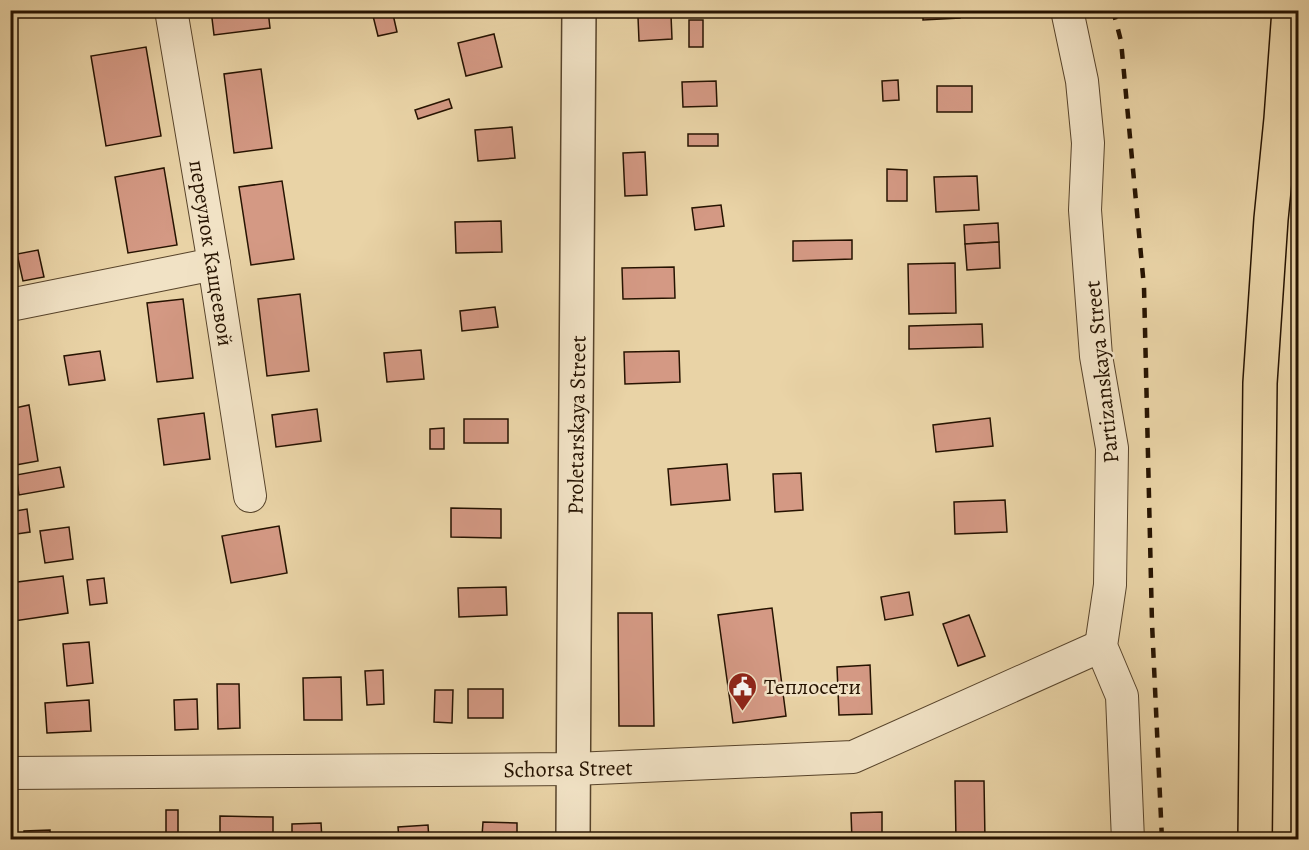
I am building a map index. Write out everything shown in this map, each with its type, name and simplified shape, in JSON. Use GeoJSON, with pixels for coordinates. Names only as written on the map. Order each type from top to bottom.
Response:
{"type":"FeatureCollection","features":[{"type":"Feature","properties":{"kind":"main road"},"geometry":{"type":"LineString","coordinates":[[1255,840],[1260,383],[1288,10]]}},
{"type":"Feature","properties":{"kind":"street","name":"переулок Кащеевой"},"geometry":{"type":"LineString","coordinates":[[171,10],[250,496]]}},
{"type":"Feature","properties":{"kind":"street","name":"Proletarskaya Street"},"geometry":{"type":"LineString","coordinates":[[573,840],[579,10]]}},
{"type":"Feature","properties":{"kind":"street","name":"Partizanskaya Street"},"geometry":{"type":"LineString","coordinates":[[1067,10],[1082,81],[1088,143],[1085,210],[1096,356],[1112,448],[1110,585],[1101,646]]}},
{"type":"Feature","properties":{"kind":"street"},"geometry":{"type":"LineString","coordinates":[[10,305],[214,264]]}},
{"type":"Feature","properties":{"kind":"street"},"geometry":{"type":"LineString","coordinates":[[1101,646],[1122,696],[1128,840]]}},
{"type":"Feature","properties":{"kind":"street","name":"Schorsa Street"},"geometry":{"type":"LineString","coordinates":[[10,773],[574,769],[853,757],[1101,646]]}},
{"type":"Feature","properties":{"kind":"building"},"geometry":{"type":"Polygon","coordinates":[[[82,10],[117,10],[83,16],[82,10]]]}},
{"type":"Feature","properties":{"kind":"building"},"geometry":{"type":"Polygon","coordinates":[[[211,10],[268,10],[270,28],[214,35],[211,10]]]}},
{"type":"Feature","properties":{"kind":"building"},"geometry":{"type":"Polygon","coordinates":[[[392,10],[397,32],[378,36],[372,12],[392,10]]]}},
{"type":"Feature","properties":{"kind":"building"},"geometry":{"type":"Polygon","coordinates":[[[923,10],[959,10],[960,18],[923,20],[923,10]]]}},
{"type":"Feature","properties":{"kind":"building"},"geometry":{"type":"Polygon","coordinates":[[[671,15],[672,39],[639,41],[638,17],[671,15]]]}},
{"type":"Feature","properties":{"kind":"building"},"geometry":{"type":"Polygon","coordinates":[[[689,20],[703,20],[703,47],[689,47],[689,20]]]}},
{"type":"Feature","properties":{"kind":"building"},"geometry":{"type":"Polygon","coordinates":[[[494,34],[502,67],[466,76],[458,43],[494,34]]]}},
{"type":"Feature","properties":{"kind":"building"},"geometry":{"type":"Polygon","coordinates":[[[146,47],[161,136],[106,146],[91,56],[146,47]]]}},
{"type":"Feature","properties":{"kind":"building"},"geometry":{"type":"Polygon","coordinates":[[[261,69],[272,148],[234,153],[224,74],[261,69]]]}},
{"type":"Feature","properties":{"kind":"building"},"geometry":{"type":"Polygon","coordinates":[[[898,80],[899,100],[883,101],[882,81],[898,80]]]}},
{"type":"Feature","properties":{"kind":"building"},"geometry":{"type":"Polygon","coordinates":[[[716,81],[717,106],[683,107],[682,82],[716,81]]]}},
{"type":"Feature","properties":{"kind":"building"},"geometry":{"type":"Polygon","coordinates":[[[937,86],[972,86],[972,112],[937,112],[937,86]]]}},
{"type":"Feature","properties":{"kind":"building"},"geometry":{"type":"Polygon","coordinates":[[[449,99],[452,108],[418,119],[415,110],[449,99]]]}},
{"type":"Feature","properties":{"kind":"building"},"geometry":{"type":"Polygon","coordinates":[[[512,127],[515,158],[478,161],[475,130],[512,127]]]}},
{"type":"Feature","properties":{"kind":"building"},"geometry":{"type":"Polygon","coordinates":[[[688,134],[718,134],[718,146],[688,146],[688,134]]]}},
{"type":"Feature","properties":{"kind":"building"},"geometry":{"type":"Polygon","coordinates":[[[645,152],[647,195],[625,196],[623,153],[645,152]]]}},
{"type":"Feature","properties":{"kind":"building"},"geometry":{"type":"Polygon","coordinates":[[[164,168],[177,245],[128,253],[115,177],[164,168]]]}},
{"type":"Feature","properties":{"kind":"building"},"geometry":{"type":"Polygon","coordinates":[[[887,169],[907,170],[907,201],[887,201],[887,169]]]}},
{"type":"Feature","properties":{"kind":"building"},"geometry":{"type":"Polygon","coordinates":[[[977,176],[979,210],[936,212],[934,177],[977,176]]]}},
{"type":"Feature","properties":{"kind":"building"},"geometry":{"type":"Polygon","coordinates":[[[282,181],[294,259],[251,265],[239,187],[282,181]]]}},
{"type":"Feature","properties":{"kind":"building"},"geometry":{"type":"Polygon","coordinates":[[[721,205],[724,226],[695,230],[692,208],[721,205]]]}},
{"type":"Feature","properties":{"kind":"building"},"geometry":{"type":"Polygon","coordinates":[[[501,221],[502,252],[456,253],[455,222],[501,221]]]}},
{"type":"Feature","properties":{"kind":"building"},"geometry":{"type":"Polygon","coordinates":[[[998,223],[999,242],[965,244],[964,225],[998,223]]]}},
{"type":"Feature","properties":{"kind":"building"},"geometry":{"type":"Polygon","coordinates":[[[852,240],[852,259],[793,261],[793,241],[852,240]]]}},
{"type":"Feature","properties":{"kind":"building"},"geometry":{"type":"Polygon","coordinates":[[[999,242],[1000,268],[967,270],[965,244],[999,242]]]}},
{"type":"Feature","properties":{"kind":"building"},"geometry":{"type":"Polygon","coordinates":[[[38,250],[44,277],[23,281],[17,254],[38,250]]]}},
{"type":"Feature","properties":{"kind":"building"},"geometry":{"type":"Polygon","coordinates":[[[955,263],[956,313],[909,314],[908,264],[955,263]]]}},
{"type":"Feature","properties":{"kind":"building"},"geometry":{"type":"Polygon","coordinates":[[[674,267],[675,298],[623,299],[622,268],[674,267]]]}},
{"type":"Feature","properties":{"kind":"building"},"geometry":{"type":"Polygon","coordinates":[[[300,294],[309,371],[267,376],[258,299],[300,294]]]}},
{"type":"Feature","properties":{"kind":"building"},"geometry":{"type":"Polygon","coordinates":[[[183,299],[193,378],[157,382],[147,303],[183,299]]]}},
{"type":"Feature","properties":{"kind":"building"},"geometry":{"type":"Polygon","coordinates":[[[495,307],[498,327],[462,331],[460,311],[495,307]]]}},
{"type":"Feature","properties":{"kind":"building"},"geometry":{"type":"Polygon","coordinates":[[[982,324],[983,347],[909,349],[909,326],[982,324]]]}},
{"type":"Feature","properties":{"kind":"building"},"geometry":{"type":"Polygon","coordinates":[[[421,350],[424,379],[387,382],[384,353],[421,350]]]}},
{"type":"Feature","properties":{"kind":"building"},"geometry":{"type":"Polygon","coordinates":[[[100,351],[105,380],[69,385],[64,356],[100,351]]]}},
{"type":"Feature","properties":{"kind":"building"},"geometry":{"type":"Polygon","coordinates":[[[679,351],[680,382],[625,384],[624,352],[679,351]]]}},
{"type":"Feature","properties":{"kind":"building"},"geometry":{"type":"Polygon","coordinates":[[[29,405],[38,461],[10,466],[10,409],[29,405]]]}},
{"type":"Feature","properties":{"kind":"building"},"geometry":{"type":"Polygon","coordinates":[[[317,409],[321,441],[276,447],[272,415],[317,409]]]}},
{"type":"Feature","properties":{"kind":"building"},"geometry":{"type":"Polygon","coordinates":[[[204,413],[210,459],[164,465],[158,419],[204,413]]]}},
{"type":"Feature","properties":{"kind":"building"},"geometry":{"type":"Polygon","coordinates":[[[990,418],[993,446],[936,452],[933,425],[990,418]]]}},
{"type":"Feature","properties":{"kind":"building"},"geometry":{"type":"Polygon","coordinates":[[[464,419],[508,419],[508,443],[464,443],[464,419]]]}},
{"type":"Feature","properties":{"kind":"building"},"geometry":{"type":"Polygon","coordinates":[[[444,428],[444,449],[430,449],[430,429],[444,428]]]}},
{"type":"Feature","properties":{"kind":"building"},"geometry":{"type":"Polygon","coordinates":[[[727,464],[730,500],[671,505],[668,469],[727,464]]]}},
{"type":"Feature","properties":{"kind":"building"},"geometry":{"type":"Polygon","coordinates":[[[60,467],[64,487],[19,495],[16,475],[60,467]]]}},
{"type":"Feature","properties":{"kind":"building"},"geometry":{"type":"Polygon","coordinates":[[[801,473],[803,510],[775,512],[773,474],[801,473]]]}},
{"type":"Feature","properties":{"kind":"building"},"geometry":{"type":"Polygon","coordinates":[[[1005,500],[1007,532],[955,534],[954,502],[1005,500]]]}},
{"type":"Feature","properties":{"kind":"building"},"geometry":{"type":"Polygon","coordinates":[[[451,508],[501,509],[501,538],[451,537],[451,508]]]}},
{"type":"Feature","properties":{"kind":"building"},"geometry":{"type":"Polygon","coordinates":[[[27,509],[30,532],[10,535],[10,512],[27,509]]]}},
{"type":"Feature","properties":{"kind":"building"},"geometry":{"type":"Polygon","coordinates":[[[279,526],[287,573],[231,583],[222,536],[279,526]]]}},
{"type":"Feature","properties":{"kind":"building"},"geometry":{"type":"Polygon","coordinates":[[[69,527],[73,559],[45,563],[40,531],[69,527]]]}},
{"type":"Feature","properties":{"kind":"building"},"geometry":{"type":"Polygon","coordinates":[[[63,576],[68,613],[14,621],[10,583],[63,576]]]}},
{"type":"Feature","properties":{"kind":"building"},"geometry":{"type":"Polygon","coordinates":[[[104,578],[107,603],[90,605],[87,580],[104,578]]]}},
{"type":"Feature","properties":{"kind":"building"},"geometry":{"type":"Polygon","coordinates":[[[506,587],[507,615],[459,617],[458,588],[506,587]]]}},
{"type":"Feature","properties":{"kind":"building"},"geometry":{"type":"Polygon","coordinates":[[[909,592],[913,615],[885,620],[881,597],[909,592]]]}},
{"type":"Feature","properties":{"kind":"building"},"geometry":{"type":"Polygon","coordinates":[[[772,608],[786,716],[733,723],[718,615],[772,608]]]}},
{"type":"Feature","properties":{"kind":"building"},"geometry":{"type":"Polygon","coordinates":[[[618,613],[652,613],[654,726],[619,726],[618,613]]]}},
{"type":"Feature","properties":{"kind":"building"},"geometry":{"type":"Polygon","coordinates":[[[969,615],[985,656],[958,666],[943,624],[969,615]]]}},
{"type":"Feature","properties":{"kind":"building"},"geometry":{"type":"Polygon","coordinates":[[[1292,629],[1298,629],[1298,686],[1294,686],[1292,629]]]}},
{"type":"Feature","properties":{"kind":"building"},"geometry":{"type":"Polygon","coordinates":[[[89,642],[93,683],[67,686],[63,644],[89,642]]]}},
{"type":"Feature","properties":{"kind":"building"},"geometry":{"type":"Polygon","coordinates":[[[870,665],[872,714],[839,715],[837,667],[870,665]]]}},
{"type":"Feature","properties":{"kind":"building"},"geometry":{"type":"Polygon","coordinates":[[[383,670],[384,704],[367,705],[365,671],[383,670]]]}},
{"type":"Feature","properties":{"kind":"building"},"geometry":{"type":"Polygon","coordinates":[[[341,677],[342,720],[304,720],[303,678],[341,677]]]}},
{"type":"Feature","properties":{"kind":"building"},"geometry":{"type":"Polygon","coordinates":[[[217,684],[239,684],[240,728],[218,729],[217,684]]]}},
{"type":"Feature","properties":{"kind":"building"},"geometry":{"type":"Polygon","coordinates":[[[468,689],[503,689],[503,718],[468,718],[468,689]]]}},
{"type":"Feature","properties":{"kind":"building"},"geometry":{"type":"Polygon","coordinates":[[[435,690],[453,690],[452,723],[434,722],[435,690]]]}},
{"type":"Feature","properties":{"kind":"building"},"geometry":{"type":"Polygon","coordinates":[[[197,699],[198,729],[175,730],[174,700],[197,699]]]}},
{"type":"Feature","properties":{"kind":"building"},"geometry":{"type":"Polygon","coordinates":[[[89,700],[91,731],[47,733],[45,703],[89,700]]]}},
{"type":"Feature","properties":{"kind":"building"},"geometry":{"type":"Polygon","coordinates":[[[955,781],[984,781],[985,840],[956,840],[955,781]]]}},
{"type":"Feature","properties":{"kind":"building"},"geometry":{"type":"Polygon","coordinates":[[[166,810],[178,810],[178,840],[166,840],[166,810]]]}},
{"type":"Feature","properties":{"kind":"building"},"geometry":{"type":"Polygon","coordinates":[[[882,812],[882,840],[852,840],[851,813],[882,812]]]}},
{"type":"Feature","properties":{"kind":"building"},"geometry":{"type":"Polygon","coordinates":[[[220,816],[273,817],[273,840],[220,840],[220,816]]]}},
{"type":"Feature","properties":{"kind":"building"},"geometry":{"type":"Polygon","coordinates":[[[483,822],[517,823],[517,837],[482,836],[483,822]]]}},
{"type":"Feature","properties":{"kind":"building"},"geometry":{"type":"Polygon","coordinates":[[[321,823],[322,840],[292,840],[292,824],[321,823]]]}},
{"type":"Feature","properties":{"kind":"building"},"geometry":{"type":"Polygon","coordinates":[[[428,825],[429,840],[399,840],[398,827],[428,825]]]}},
{"type":"Feature","properties":{"kind":"building"},"geometry":{"type":"Polygon","coordinates":[[[50,830],[50,840],[24,840],[24,831],[50,830]]]}},
{"type":"Feature","properties":{"kind":"building"},"geometry":{"type":"Polygon","coordinates":[[[737,835],[765,835],[765,840],[737,840],[737,835]]]}},
{"type":"Feature","properties":{"kind":"railway"},"geometry":{"type":"LineString","coordinates":[[1113,10],[1121,41],[1144,287],[1152,623],[1162,840]]}},
{"type":"Feature","properties":{"kind":"place","name":"Теплосети"},"geometry":{"type":"Point","coordinates":[743,712]}}]}
